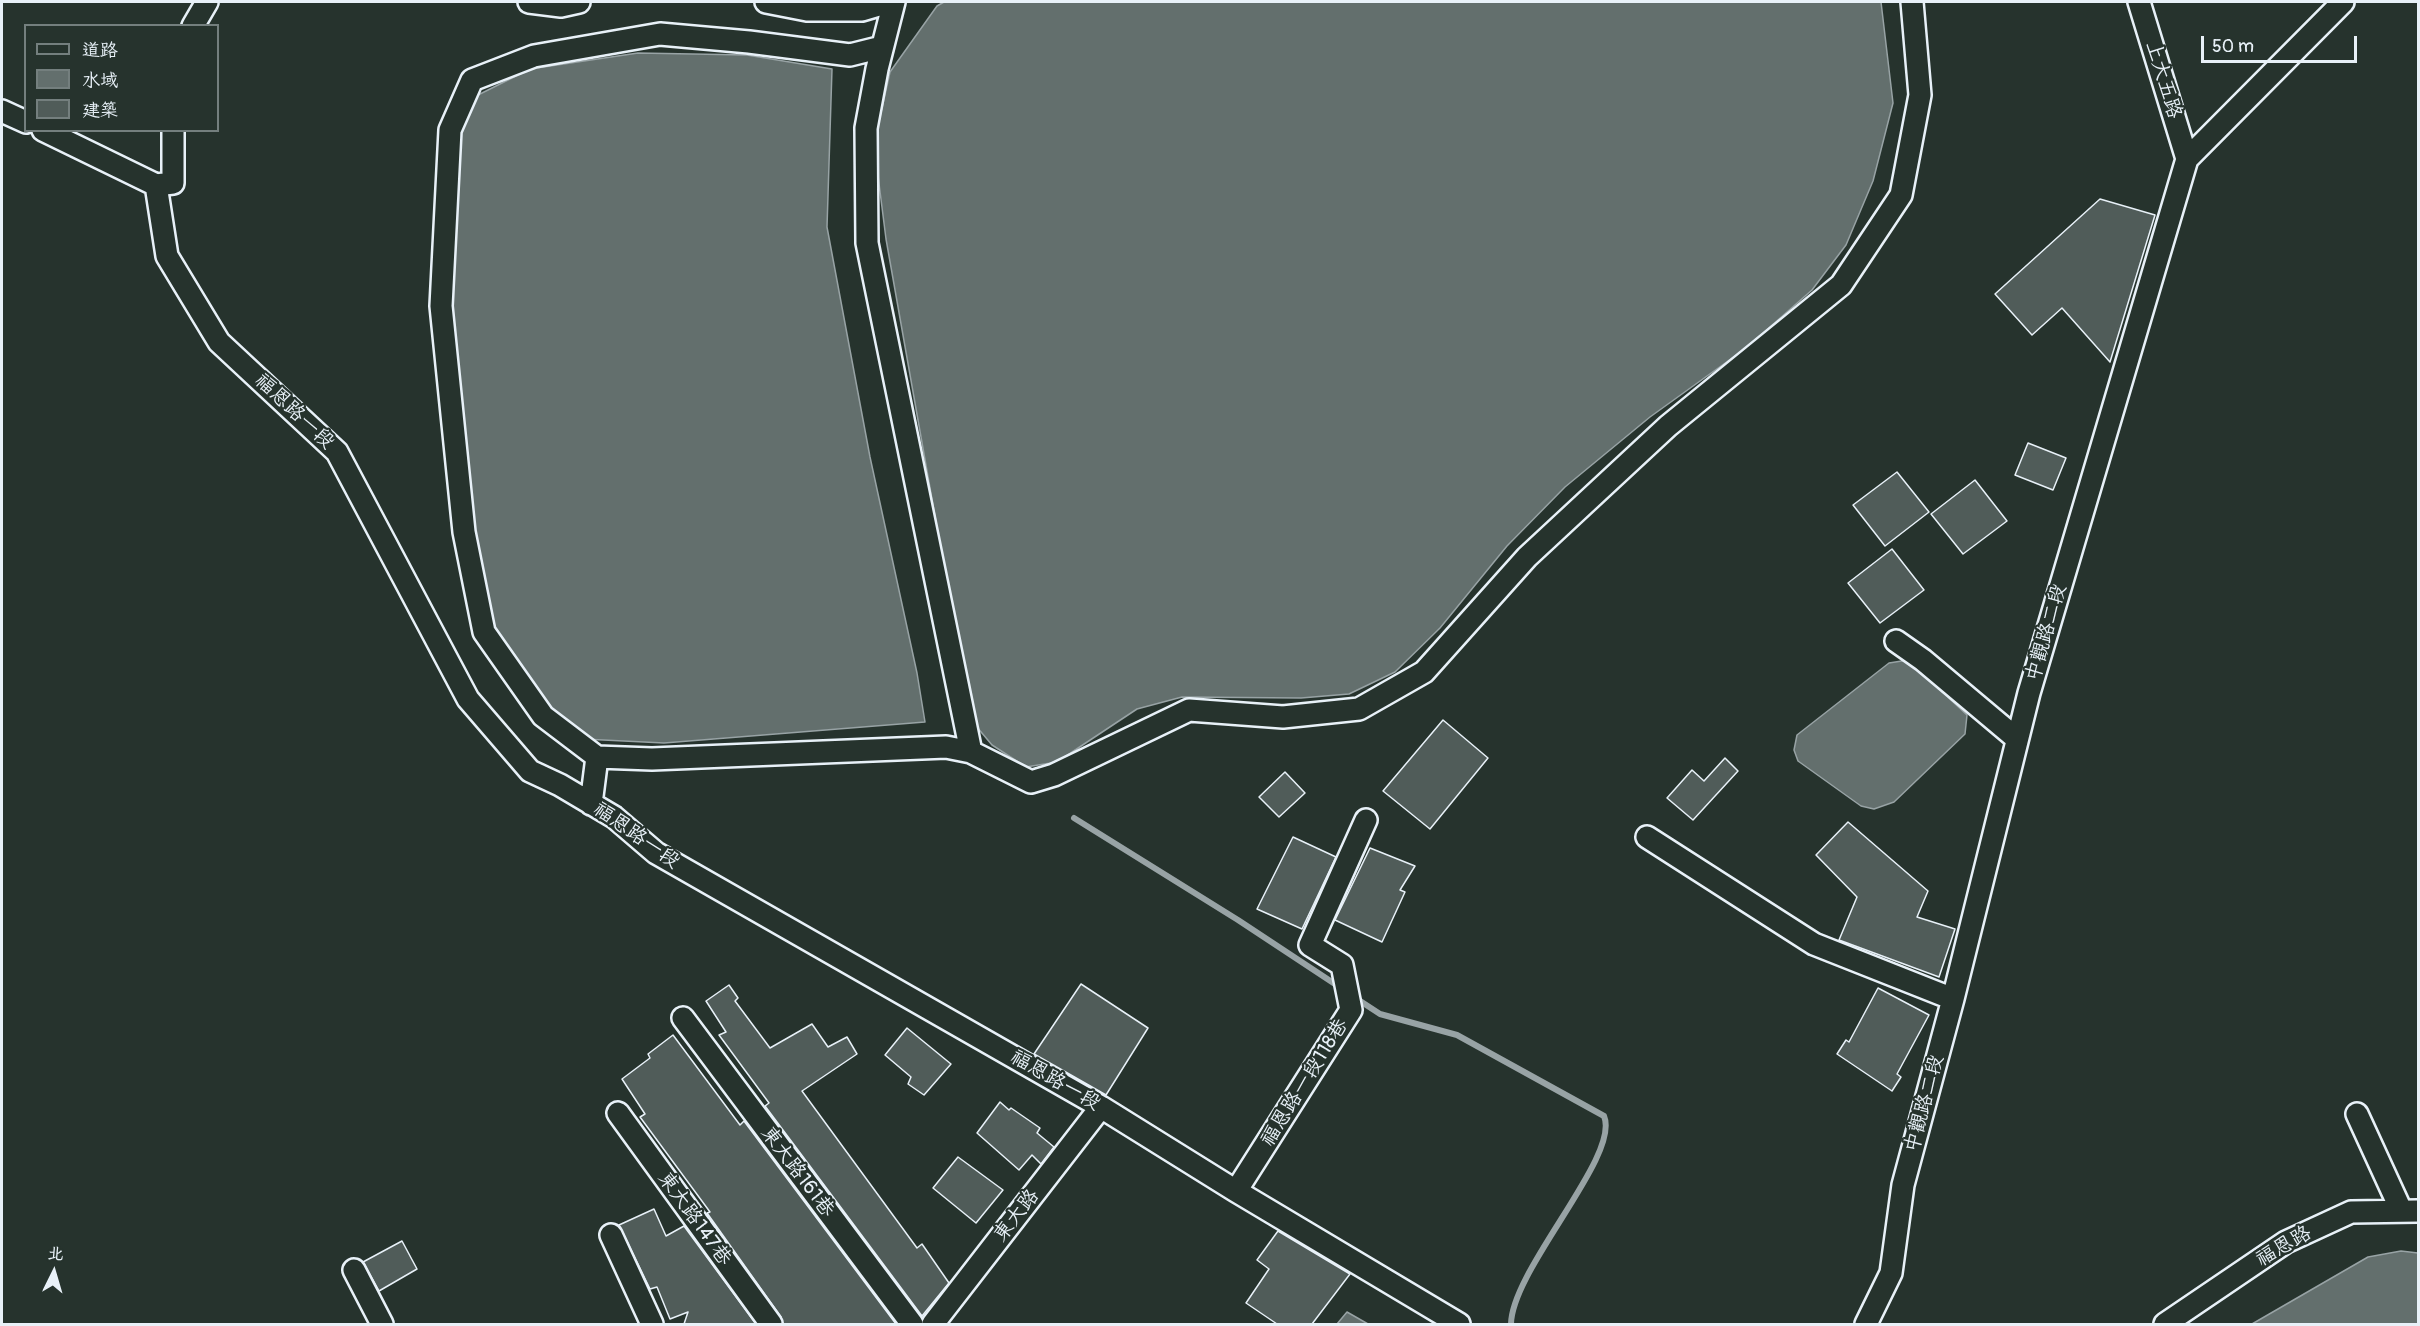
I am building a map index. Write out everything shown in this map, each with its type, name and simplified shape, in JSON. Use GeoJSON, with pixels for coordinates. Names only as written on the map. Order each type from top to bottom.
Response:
{"type":"FeatureCollection","features":[{"type":"Feature","properties":{"kind":"street"},"geometry":{"type":"LineString","coordinates":[[194,24],[207,2]]}},
{"type":"Feature","properties":{"kind":"street"},"geometry":{"type":"LineString","coordinates":[[529,2],[561,6],[579,2]]}},
{"type":"Feature","properties":{"kind":"street"},"geometry":{"type":"LineString","coordinates":[[766,2],[807,10],[862,10],[889,2]]}},
{"type":"Feature","properties":{"kind":"street"},"geometry":{"type":"LineString","coordinates":[[894,2],[882,47],[866,128],[867,243],[971,752]]}},
{"type":"Feature","properties":{"kind":"street"},"geometry":{"type":"LineString","coordinates":[[882,47],[850,55],[660,34],[534,56],[472,80],[450,130],[441,306],[464,532],[484,632],[543,716],[597,757],[652,759],[946,747],[971,752],[1031,782],[1054,775],[1189,710],[1283,717],[1359,709],[1424,672],[1527,557],[1668,426],[1840,285],[1900,195],[1920,95],[1912,2]]}},
{"type":"Feature","properties":{"kind":"street","name":"上大五路"},"geometry":{"type":"LineString","coordinates":[[2139,2],[2187,159]]}},
{"type":"Feature","properties":{"kind":"street","name":"中觀路二段"},"geometry":{"type":"LineString","coordinates":[[1866,1324],[1891,1273],[1904,1185],[1953,999],[2017,739],[2187,159],[2343,2]]}},
{"type":"Feature","properties":{"kind":"street"},"geometry":{"type":"LineString","coordinates":[[2,111],[24,121]]}},
{"type":"Feature","properties":{"kind":"street"},"geometry":{"type":"LineString","coordinates":[[47,132],[156,185],[173,183],[173,132]]}},
{"type":"Feature","properties":{"kind":"street","name":"福恩路一段"},"geometry":{"type":"LineString","coordinates":[[156,185],[167,256],[219,342],[337,453],[468,699],[530,771],[614,817],[656,853],[1101,1107],[1236,1191],[1459,1324]]}},
{"type":"Feature","properties":{"kind":"street"},"geometry":{"type":"LineString","coordinates":[[1896,641],[1923,660],[2017,739]]}},
{"type":"Feature","properties":{"kind":"street"},"geometry":{"type":"LineString","coordinates":[[591,804],[597,757]]}},
{"type":"Feature","properties":{"kind":"street","name":"福恩路一段118巷"},"geometry":{"type":"LineString","coordinates":[[1236,1191],[1351,1010],[1342,965],[1310,945],[1366,820]]}},
{"type":"Feature","properties":{"kind":"street"},"geometry":{"type":"LineString","coordinates":[[1647,837],[1814,944],[1953,999]]}},
{"type":"Feature","properties":{"kind":"street","name":"東大路161巷"},"geometry":{"type":"LineString","coordinates":[[683,1018],[912,1324]]}},
{"type":"Feature","properties":{"kind":"street","name":"東大路"},"geometry":{"type":"LineString","coordinates":[[933,1324],[1101,1107]]}},
{"type":"Feature","properties":{"kind":"street","name":"東大路147巷"},"geometry":{"type":"LineString","coordinates":[[618,1113],[771,1324]]}},
{"type":"Feature","properties":{"kind":"street"},"geometry":{"type":"LineString","coordinates":[[2357,1114],[2410,1211]]}},
{"type":"Feature","properties":{"kind":"street","name":"福恩路"},"geometry":{"type":"LineString","coordinates":[[2165,1324],[2286,1242],[2351,1212],[2410,1211]]}},
{"type":"Feature","properties":{"kind":"street"},"geometry":{"type":"LineString","coordinates":[[611,1235],[652,1324]]}},
{"type":"Feature","properties":{"kind":"street"},"geometry":{"type":"LineString","coordinates":[[354,1270],[382,1324]]}},
{"type":"Feature","properties":{"kind":"water"},"geometry":{"type":"Polygon","coordinates":[[[944,2],[1881,2],[1893,103],[1873,181],[1846,245],[1812,290],[1746,348],[1650,417],[1565,487],[1507,546],[1440,628],[1395,672],[1349,694],[1301,698],[1182,697],[1137,709],[1057,762],[1026,767],[992,745],[971,720],[886,239],[874,144],[890,72],[937,6],[944,2]]]}},
{"type":"Feature","properties":{"kind":"water"},"geometry":{"type":"Polygon","coordinates":[[[638,53],[747,55],[832,69],[827,227],[870,457],[917,673],[925,722],[664,743],[583,739],[532,715],[468,574],[444,341],[446,153],[466,101],[530,69],[638,53]]]}},
{"type":"Feature","properties":{"kind":"water"},"geometry":{"type":"Polygon","coordinates":[[[1908,660],[1967,715],[1965,734],[1894,802],[1874,809],[1861,806],[1798,761],[1794,750],[1797,735],[1889,663],[1908,660]]]}},
{"type":"Feature","properties":{"kind":"water"},"geometry":{"type":"Polygon","coordinates":[[[2401,1251],[2418,1253],[2418,1324],[2252,1324],[2368,1257],[2401,1251]]]}},
{"type":"Feature","properties":{"kind":"water"},"geometry":{"type":"Polygon","coordinates":[[[1347,1312],[1368,1324],[1337,1324],[1347,1312]]]}},
{"type":"Feature","properties":{"kind":"building"},"geometry":{"type":"Polygon","coordinates":[[[2100,199],[2155,215],[2110,362],[2062,308],[2032,335],[1995,294],[2100,199]]]}},
{"type":"Feature","properties":{"kind":"building"},"geometry":{"type":"Polygon","coordinates":[[[2028,443],[2066,458],[2053,490],[2015,475],[2028,443]]]}},
{"type":"Feature","properties":{"kind":"building"},"geometry":{"type":"Polygon","coordinates":[[[1897,472],[1929,512],[1885,546],[1853,505],[1897,472]]]}},
{"type":"Feature","properties":{"kind":"building"},"geometry":{"type":"Polygon","coordinates":[[[1975,480],[2007,521],[1963,554],[1931,514],[1975,480]]]}},
{"type":"Feature","properties":{"kind":"building"},"geometry":{"type":"Polygon","coordinates":[[[1892,549],[1924,590],[1880,623],[1848,583],[1892,549]]]}},
{"type":"Feature","properties":{"kind":"building"},"geometry":{"type":"Polygon","coordinates":[[[1443,720],[1488,758],[1430,829],[1383,791],[1443,720]]]}},
{"type":"Feature","properties":{"kind":"building"},"geometry":{"type":"Polygon","coordinates":[[[1725,758],[1738,771],[1693,820],[1667,798],[1692,770],[1704,781],[1725,758]]]}},
{"type":"Feature","properties":{"kind":"building"},"geometry":{"type":"Polygon","coordinates":[[[1285,772],[1305,793],[1279,817],[1259,797],[1285,772]]]}},
{"type":"Feature","properties":{"kind":"building"},"geometry":{"type":"Polygon","coordinates":[[[1848,822],[1928,891],[1917,917],[1955,929],[1939,977],[1839,940],[1857,897],[1816,855],[1848,822]]]}},
{"type":"Feature","properties":{"kind":"building"},"geometry":{"type":"Polygon","coordinates":[[[1293,837],[1336,857],[1302,929],[1257,909],[1293,837]]]}},
{"type":"Feature","properties":{"kind":"building"},"geometry":{"type":"Polygon","coordinates":[[[1370,848],[1415,866],[1400,890],[1405,892],[1382,942],[1335,920],[1370,848]]]}},
{"type":"Feature","properties":{"kind":"building"},"geometry":{"type":"Polygon","coordinates":[[[1081,984],[1148,1028],[1106,1095],[1034,1054],[1081,984]]]}},
{"type":"Feature","properties":{"kind":"building"},"geometry":{"type":"Polygon","coordinates":[[[729,985],[738,998],[735,1001],[770,1048],[812,1024],[828,1047],[847,1037],[857,1054],[802,1091],[917,1248],[922,1244],[949,1283],[922,1316],[765,1106],[769,1103],[719,1035],[726,1032],[706,1001],[729,985]]]}},
{"type":"Feature","properties":{"kind":"building"},"geometry":{"type":"Polygon","coordinates":[[[1878,988],[1929,1015],[1897,1074],[1901,1077],[1892,1091],[1837,1054],[1846,1040],[1849,1042],[1878,988]]]}},
{"type":"Feature","properties":{"kind":"building"},"geometry":{"type":"Polygon","coordinates":[[[907,1028],[951,1064],[924,1095],[908,1084],[911,1077],[885,1055],[907,1028]]]}},
{"type":"Feature","properties":{"kind":"building"},"geometry":{"type":"Polygon","coordinates":[[[673,1035],[740,1125],[744,1121],[896,1324],[783,1324],[781,1317],[707,1213],[710,1212],[640,1117],[645,1114],[622,1079],[650,1058],[648,1054],[673,1035]]]}},
{"type":"Feature","properties":{"kind":"building"},"geometry":{"type":"Polygon","coordinates":[[[1000,1102],[1009,1110],[1011,1108],[1040,1128],[1037,1133],[1054,1147],[1041,1164],[1032,1155],[1019,1170],[977,1133],[1000,1102]]]}},
{"type":"Feature","properties":{"kind":"building"},"geometry":{"type":"Polygon","coordinates":[[[958,1157],[1003,1190],[976,1223],[933,1188],[958,1157]]]}},
{"type":"Feature","properties":{"kind":"building"},"geometry":{"type":"Polygon","coordinates":[[[654,1209],[666,1236],[684,1226],[756,1324],[684,1324],[688,1312],[670,1319],[657,1287],[650,1289],[619,1225],[654,1209]]]}},
{"type":"Feature","properties":{"kind":"building"},"geometry":{"type":"Polygon","coordinates":[[[1278,1231],[1350,1274],[1312,1324],[1277,1324],[1246,1303],[1269,1269],[1257,1260],[1278,1231]]]}},
{"type":"Feature","properties":{"kind":"building"},"geometry":{"type":"Polygon","coordinates":[[[402,1241],[417,1269],[379,1291],[363,1262],[402,1241]]]}},
{"type":"Feature","properties":{"kind":"waterway"},"geometry":{"type":"LineString","coordinates":[[1074,818],[1238,920],[1341,988]]}},
{"type":"Feature","properties":{"kind":"waterway"},"geometry":{"type":"LineString","coordinates":[[1354,997],[1380,1014],[1457,1035],[1604,1116],[1605,1134],[1597,1158],[1528,1274],[1516,1301],[1511,1324]]}}]}
